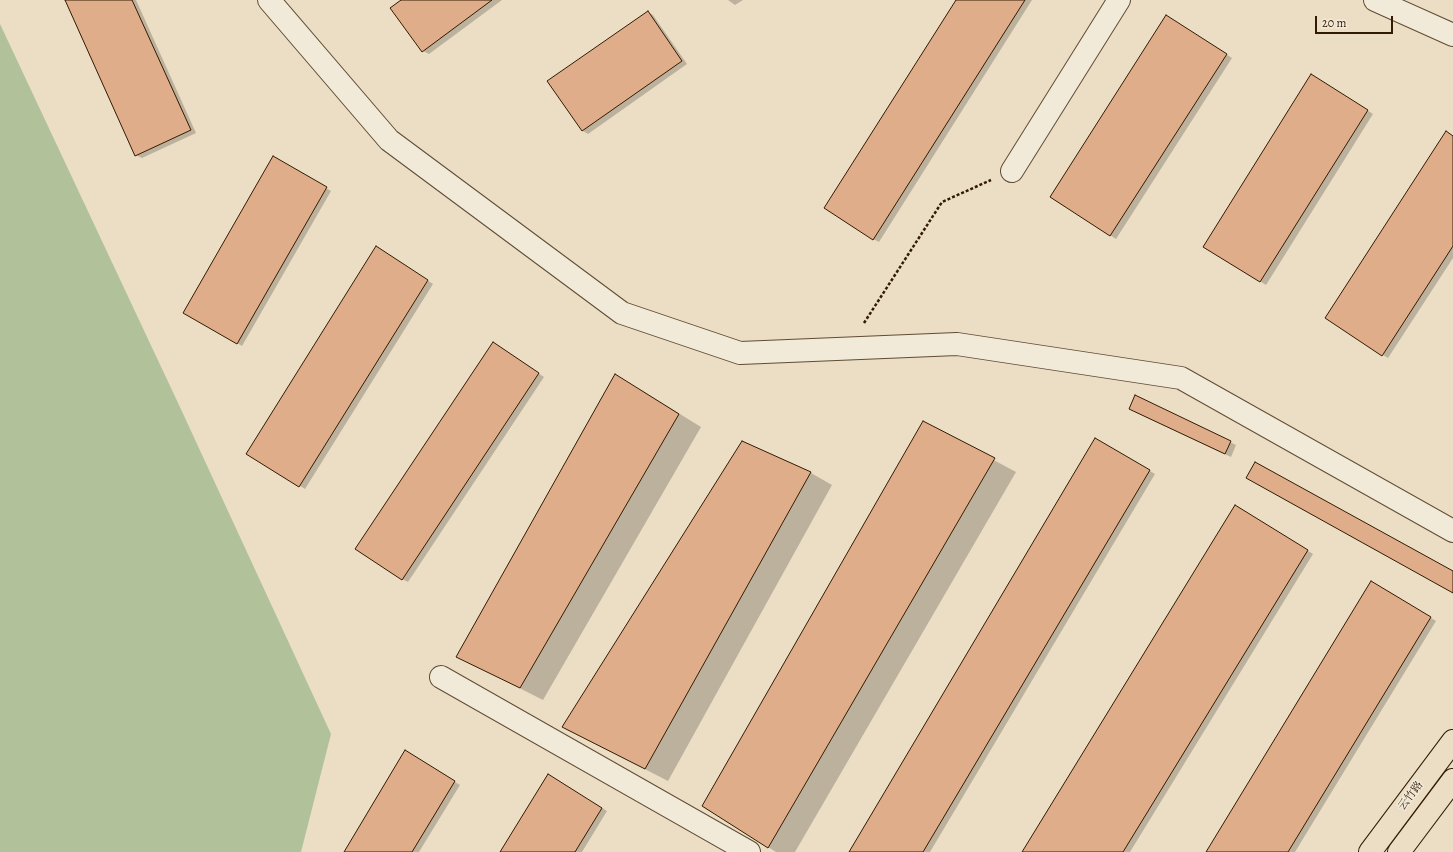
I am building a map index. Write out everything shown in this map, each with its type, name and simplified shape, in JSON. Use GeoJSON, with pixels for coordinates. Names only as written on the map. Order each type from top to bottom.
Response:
{"type":"FeatureCollection","features":[{"type":"Feature","properties":{"kind":"main road","name":"云竹路"},"geometry":{"type":"LineString","coordinates":[[1370,852],[1453,741]]}},
{"type":"Feature","properties":{"kind":"main road"},"geometry":{"type":"LineString","coordinates":[[1399,852],[1453,780]]}},
{"type":"Feature","properties":{"kind":"street"},"geometry":{"type":"LineString","coordinates":[[269,0],[389,140],[622,313],[740,353],[957,344],[1181,378],[1453,531]]}},
{"type":"Feature","properties":{"kind":"street"},"geometry":{"type":"LineString","coordinates":[[1012,171],[1118,0]]}},
{"type":"Feature","properties":{"kind":"street"},"geometry":{"type":"LineString","coordinates":[[1375,0],[1453,35]]}},
{"type":"Feature","properties":{"kind":"street"},"geometry":{"type":"LineString","coordinates":[[441,677],[749,852]]}},
{"type":"Feature","properties":{"kind":"path"},"geometry":{"type":"LineString","coordinates":[[848,348],[942,202],[1012,171]]}},
{"type":"Feature","properties":{"kind":"green space"},"geometry":{"type":"Polygon","coordinates":[[[0,24],[179,405],[331,734],[301,852],[0,852],[0,24]]]}},
{"type":"Feature","properties":{"kind":"building"},"geometry":{"type":"Polygon","coordinates":[[[65,0],[132,0],[191,130],[135,156],[65,0]]]}},
{"type":"Feature","properties":{"kind":"building"},"geometry":{"type":"Polygon","coordinates":[[[401,0],[492,0],[422,52],[390,8],[401,0]]]}},
{"type":"Feature","properties":{"kind":"building"},"geometry":{"type":"Polygon","coordinates":[[[956,0],[1025,0],[873,240],[824,208],[956,0]]]}},
{"type":"Feature","properties":{"kind":"building"},"geometry":{"type":"Polygon","coordinates":[[[648,11],[682,61],[582,131],[547,81],[648,11]]]}},
{"type":"Feature","properties":{"kind":"building"},"geometry":{"type":"Polygon","coordinates":[[[1166,15],[1227,54],[1110,236],[1050,197],[1166,15]]]}},
{"type":"Feature","properties":{"kind":"building"},"geometry":{"type":"Polygon","coordinates":[[[1311,74],[1368,110],[1260,282],[1203,247],[1311,74]]]}},
{"type":"Feature","properties":{"kind":"building"},"geometry":{"type":"Polygon","coordinates":[[[1446,131],[1453,136],[1453,246],[1382,356],[1325,318],[1446,131]]]}},
{"type":"Feature","properties":{"kind":"building"},"geometry":{"type":"Polygon","coordinates":[[[273,156],[327,187],[237,344],[183,313],[273,156]]]}},
{"type":"Feature","properties":{"kind":"building"},"geometry":{"type":"Polygon","coordinates":[[[376,246],[428,280],[299,487],[246,454],[376,246]]]}},
{"type":"Feature","properties":{"kind":"building"},"geometry":{"type":"Polygon","coordinates":[[[493,342],[539,373],[402,580],[355,549],[493,342]]]}},
{"type":"Feature","properties":{"kind":"building"},"geometry":{"type":"Polygon","coordinates":[[[615,374],[679,414],[520,688],[456,657],[615,374]]]}},
{"type":"Feature","properties":{"kind":"building"},"geometry":{"type":"Polygon","coordinates":[[[1135,395],[1231,441],[1225,454],[1129,409],[1135,395]]]}},
{"type":"Feature","properties":{"kind":"building"},"geometry":{"type":"Polygon","coordinates":[[[923,421],[995,458],[768,848],[702,806],[923,421]]]}},
{"type":"Feature","properties":{"kind":"building"},"geometry":{"type":"Polygon","coordinates":[[[1095,438],[1150,470],[923,852],[849,852],[1095,438]]]}},
{"type":"Feature","properties":{"kind":"building"},"geometry":{"type":"Polygon","coordinates":[[[742,441],[811,472],[645,769],[562,727],[742,441]]]}},
{"type":"Feature","properties":{"kind":"building"},"geometry":{"type":"Polygon","coordinates":[[[1255,462],[1453,571],[1453,593],[1246,478],[1255,462]]]}},
{"type":"Feature","properties":{"kind":"building"},"geometry":{"type":"Polygon","coordinates":[[[1235,505],[1308,550],[1123,852],[1022,852],[1235,505]]]}},
{"type":"Feature","properties":{"kind":"building"},"geometry":{"type":"Polygon","coordinates":[[[1371,581],[1431,617],[1288,852],[1206,852],[1371,581]]]}},
{"type":"Feature","properties":{"kind":"building"},"geometry":{"type":"Polygon","coordinates":[[[405,750],[455,781],[412,852],[344,852],[405,750]]]}},
{"type":"Feature","properties":{"kind":"building"},"geometry":{"type":"Polygon","coordinates":[[[548,774],[602,808],[575,852],[500,852],[548,774]]]}}]}
